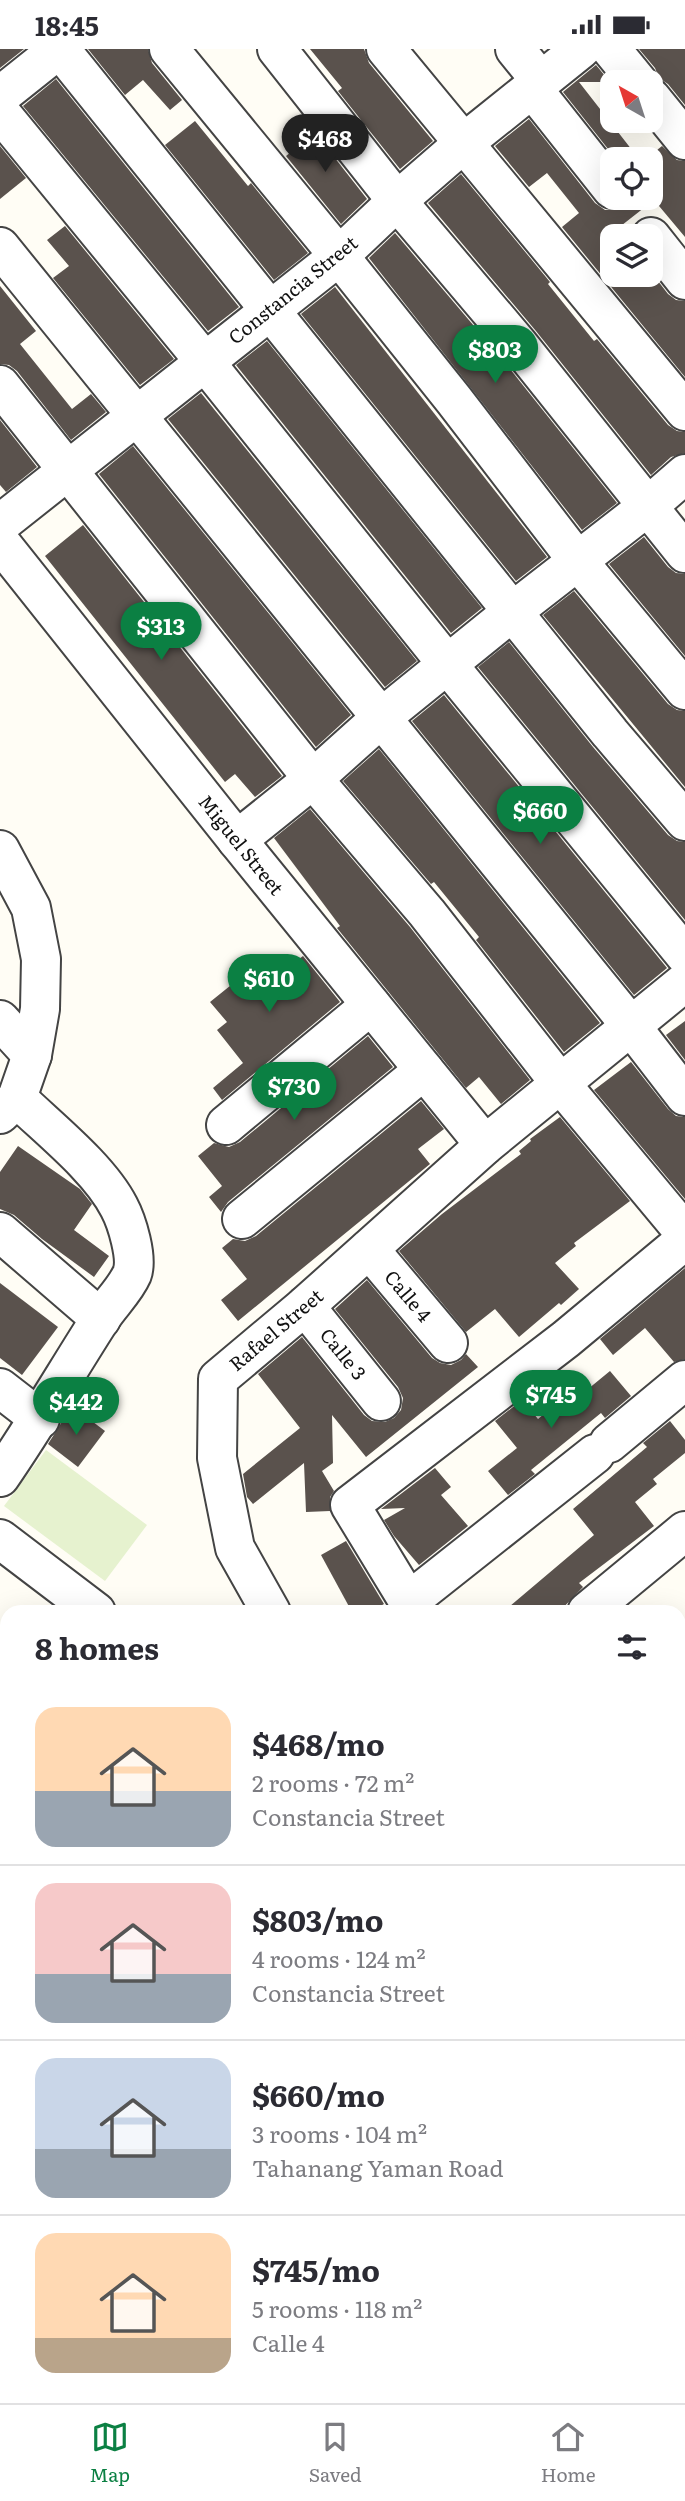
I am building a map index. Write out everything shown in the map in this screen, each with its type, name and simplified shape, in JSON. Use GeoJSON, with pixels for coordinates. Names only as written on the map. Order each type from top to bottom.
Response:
{"type":"FeatureCollection","features":[{"type":"Feature","properties":{"kind":"street"},"geometry":{"type":"LineString","coordinates":[[0,96],[60,49],[512,612],[685,821]]}},
{"type":"Feature","properties":{"kind":"street"},"geometry":{"type":"LineString","coordinates":[[169,49],[339,256],[578,560],[685,690]]}},
{"type":"Feature","properties":{"kind":"street"},"geometry":{"type":"LineString","coordinates":[[277,49],[397,201],[519,345],[685,553]]}},
{"type":"Feature","properties":{"kind":"street"},"geometry":{"type":"LineString","coordinates":[[386,49],[685,411]]}},
{"type":"Feature","properties":{"kind":"street"},"geometry":{"type":"LineString","coordinates":[[515,49],[600,172]]}},
{"type":"Feature","properties":{"kind":"street","name":"Constancia Street"},"geometry":{"type":"LineString","coordinates":[[0,524],[339,256],[464,142],[581,49]]}},
{"type":"Feature","properties":{"kind":"street"},"geometry":{"type":"LineString","coordinates":[[611,49],[628,70]]}},
{"type":"Feature","properties":{"kind":"street"},"geometry":{"type":"LineString","coordinates":[[0,112],[685,955]]}},
{"type":"Feature","properties":{"kind":"street"},"geometry":{"type":"LineString","coordinates":[[663,113],[685,140]]}},
{"type":"Feature","properties":{"kind":"street"},"geometry":{"type":"LineString","coordinates":[[630,210],[641,224]]}},
{"type":"Feature","properties":{"kind":"street"},"geometry":{"type":"LineString","coordinates":[[0,247],[685,1096]]}},
{"type":"Feature","properties":{"kind":"street"},"geometry":{"type":"LineString","coordinates":[[663,252],[685,280]]}},
{"type":"Feature","properties":{"kind":"street"},"geometry":{"type":"LineString","coordinates":[[0,385],[313,779],[427,912],[560,1083],[685,1233]]}},
{"type":"Feature","properties":{"kind":"street"},"geometry":{"type":"LineString","coordinates":[[237,840],[313,779],[381,719],[685,474]]}},
{"type":"Feature","properties":{"kind":"street","name":"Miguel Street"},"geometry":{"type":"LineString","coordinates":[[0,542],[485,1145]]}},
{"type":"Feature","properties":{"kind":"street"},"geometry":{"type":"LineString","coordinates":[[0,850],[31,908],[41,959],[40,1009],[32,1055],[8,1106],[97,1176],[119,1206],[127,1225],[132,1251],[132,1273],[0,1477]]}},
{"type":"Feature","properties":{"kind":"street","name":"Rafael Street"},"geometry":{"type":"LineString","coordinates":[[267,1605],[235,1548],[217,1458],[218,1378],[305,1306],[485,1145],[685,982]]}},
{"type":"Feature","properties":{"kind":"street"},"geometry":{"type":"LineString","coordinates":[[226,1125],[371,1005]]}},
{"type":"Feature","properties":{"kind":"street"},"geometry":{"type":"LineString","coordinates":[[0,1020],[32,1055]]}},
{"type":"Feature","properties":{"kind":"street"},"geometry":{"type":"LineString","coordinates":[[242,1219],[424,1070]]}},
{"type":"Feature","properties":{"kind":"street"},"geometry":{"type":"LineString","coordinates":[[0,1232],[101,1319]]}},
{"type":"Feature","properties":{"kind":"street"},"geometry":{"type":"LineString","coordinates":[[410,1605],[350,1505],[566,1339],[685,1240]]}},
{"type":"Feature","properties":{"kind":"street","name":"Calle 4"},"geometry":{"type":"LineString","coordinates":[[369,1249],[448,1343]]}},
{"type":"Feature","properties":{"kind":"street","name":"Calle 3"},"geometry":{"type":"LineString","coordinates":[[305,1306],[381,1401]]}},
{"type":"Feature","properties":{"kind":"street"},"geometry":{"type":"LineString","coordinates":[[413,1605],[685,1380]]}},
{"type":"Feature","properties":{"kind":"street"},"geometry":{"type":"LineString","coordinates":[[0,1388],[40,1419]]}},
{"type":"Feature","properties":{"kind":"street"},"geometry":{"type":"LineString","coordinates":[[595,1605],[685,1531]]}},
{"type":"Feature","properties":{"kind":"street"},"geometry":{"type":"LineString","coordinates":[[0,1539],[87,1605]]}},
{"type":"Feature","properties":{"kind":"green space"},"geometry":{"type":"Polygon","coordinates":[[[46,1450],[147,1525],[105,1581],[4,1506],[46,1450]]]}},
{"type":"Feature","properties":{"kind":"building"},"geometry":{"type":"Polygon","coordinates":[[[0,49],[24,49],[0,68],[0,49]]]}},
{"type":"Feature","properties":{"kind":"building"},"geometry":{"type":"Polygon","coordinates":[[[88,49],[148,49],[152,63],[182,100],[170,110],[143,80],[125,95],[88,49]]]}},
{"type":"Feature","properties":{"kind":"building"},"geometry":{"type":"Polygon","coordinates":[[[310,49],[364,49],[369,63],[433,141],[400,169],[338,91],[342,88],[310,49]]]}},
{"type":"Feature","properties":{"kind":"building"},"geometry":{"type":"Polygon","coordinates":[[[639,49],[685,49],[685,105],[663,81],[663,70],[655,68],[639,49]]]}},
{"type":"Feature","properties":{"kind":"building"},"geometry":{"type":"Polygon","coordinates":[[[596,65],[600,70],[600,82],[579,82],[600,109],[600,133],[619,133],[630,147],[607,147],[563,92],[596,65]]]}},
{"type":"Feature","properties":{"kind":"building"},"geometry":{"type":"Polygon","coordinates":[[[56,79],[239,307],[208,331],[23,106],[56,79]]]}},
{"type":"Feature","properties":{"kind":"building"},"geometry":{"type":"Polygon","coordinates":[[[529,119],[600,206],[600,210],[641,210],[623,224],[600,224],[600,273],[562,227],[579,213],[547,173],[529,187],[495,146],[529,119]]]}},
{"type":"Feature","properties":{"kind":"building"},"geometry":{"type":"Polygon","coordinates":[[[305,120],[367,199],[341,224],[286,156],[301,144],[291,131],[305,120]]]}},
{"type":"Feature","properties":{"kind":"building"},"geometry":{"type":"Polygon","coordinates":[[[195,121],[248,186],[251,183],[308,253],[274,280],[165,145],[195,121]]]}},
{"type":"Feature","properties":{"kind":"building"},"geometry":{"type":"Polygon","coordinates":[[[0,146],[26,178],[0,199],[0,146]]]}},
{"type":"Feature","properties":{"kind":"building"},"geometry":{"type":"Polygon","coordinates":[[[662,146],[677,160],[685,161],[685,237],[662,210],[662,146]]]}},
{"type":"Feature","properties":{"kind":"building"},"geometry":{"type":"Polygon","coordinates":[[[461,174],[550,282],[548,284],[594,341],[597,339],[668,425],[677,431],[685,432],[685,453],[671,457],[651,475],[536,331],[428,203],[461,174]]]}},
{"type":"Feature","properties":{"kind":"building"},"geometry":{"type":"Polygon","coordinates":[[[65,226],[174,359],[140,385],[53,278],[69,266],[47,240],[65,226]]]}},
{"type":"Feature","properties":{"kind":"building"},"geometry":{"type":"Polygon","coordinates":[[[395,233],[502,359],[617,503],[582,530],[369,258],[395,233]]]}},
{"type":"Feature","properties":{"kind":"building"},"geometry":{"type":"Polygon","coordinates":[[[0,286],[36,331],[20,344],[72,409],[91,394],[106,412],[71,440],[17,371],[9,365],[0,364],[0,286]]]}},
{"type":"Feature","properties":{"kind":"building"},"geometry":{"type":"Polygon","coordinates":[[[335,287],[547,557],[516,581],[301,314],[335,287]]]}},
{"type":"Feature","properties":{"kind":"building"},"geometry":{"type":"Polygon","coordinates":[[[611,287],[663,287],[676,300],[685,301],[685,377],[611,287]]]}},
{"type":"Feature","properties":{"kind":"building"},"geometry":{"type":"Polygon","coordinates":[[[267,341],[482,608],[451,633],[236,365],[267,341]]]}},
{"type":"Feature","properties":{"kind":"building"},"geometry":{"type":"Polygon","coordinates":[[[201,393],[417,661],[385,687],[168,419],[201,393]]]}},
{"type":"Feature","properties":{"kind":"building"},"geometry":{"type":"Polygon","coordinates":[[[0,420],[37,467],[6,492],[0,485],[0,420]]]}},
{"type":"Feature","properties":{"kind":"building"},"geometry":{"type":"Polygon","coordinates":[[[133,446],[351,715],[316,747],[99,474],[133,446]]]}},
{"type":"Feature","properties":{"kind":"building"},"geometry":{"type":"Polygon","coordinates":[[[83,525],[282,776],[255,797],[235,774],[225,782],[45,556],[83,525]]]}},
{"type":"Feature","properties":{"kind":"building"},"geometry":{"type":"Polygon","coordinates":[[[644,537],[668,567],[676,573],[685,574],[685,656],[609,564],[644,537]]]}},
{"type":"Feature","properties":{"kind":"building"},"geometry":{"type":"Polygon","coordinates":[[[574,591],[668,704],[677,710],[685,711],[685,787],[543,615],[574,591]]]}},
{"type":"Feature","properties":{"kind":"building"},"geometry":{"type":"Polygon","coordinates":[[[509,642],[668,835],[677,841],[685,842],[685,920],[478,667],[509,642]]]}},
{"type":"Feature","properties":{"kind":"building"},"geometry":{"type":"Polygon","coordinates":[[[444,695],[667,968],[634,995],[412,721],[444,695]]]}},
{"type":"Feature","properties":{"kind":"building"},"geometry":{"type":"Polygon","coordinates":[[[379,749],[600,1023],[564,1052],[476,940],[479,937],[434,882],[431,884],[343,781],[379,749]]]}},
{"type":"Feature","properties":{"kind":"building"},"geometry":{"type":"Polygon","coordinates":[[[310,809],[410,927],[530,1080],[501,1104],[479,1077],[466,1088],[337,928],[340,926],[274,838],[310,809]]]}},
{"type":"Feature","properties":{"kind":"building"},"geometry":{"type":"Polygon","coordinates":[[[267,956],[281,973],[303,956],[340,1002],[222,1100],[213,1088],[243,1063],[217,1030],[227,1022],[210,1002],[267,956]]]}},
{"type":"Feature","properties":{"kind":"building"},"geometry":{"type":"Polygon","coordinates":[[[685,1021],[685,1060],[666,1035],[685,1021]]]}},
{"type":"Feature","properties":{"kind":"building"},"geometry":{"type":"Polygon","coordinates":[[[368,1036],[393,1067],[228,1202],[221,1212],[209,1197],[222,1186],[198,1156],[214,1143],[229,1147],[240,1142],[368,1036]]]}},
{"type":"Feature","properties":{"kind":"building"},"geometry":{"type":"Polygon","coordinates":[[[631,1062],[668,1109],[676,1116],[685,1117],[685,1199],[594,1090],[631,1062]]]}},
{"type":"Feature","properties":{"kind":"building"},"geometry":{"type":"Polygon","coordinates":[[[421,1101],[444,1129],[418,1149],[430,1164],[238,1321],[221,1300],[247,1279],[222,1248],[233,1239],[245,1241],[256,1236],[421,1101]]]}},
{"type":"Feature","properties":{"kind":"building"},"geometry":{"type":"Polygon","coordinates":[[[560,1117],[630,1201],[574,1243],[576,1246],[555,1263],[579,1289],[561,1305],[559,1303],[519,1337],[495,1309],[466,1332],[399,1251],[442,1214],[521,1154],[519,1151],[530,1139],[560,1117]]]}},
{"type":"Feature","properties":{"kind":"building"},"geometry":{"type":"Polygon","coordinates":[[[18,1146],[80,1189],[92,1204],[74,1230],[109,1256],[94,1277],[14,1215],[0,1209],[0,1172],[18,1146]]]}},
{"type":"Feature","properties":{"kind":"building"},"geometry":{"type":"Polygon","coordinates":[[[685,1268],[685,1359],[674,1362],[645,1328],[613,1355],[600,1339],[685,1268]]]}},
{"type":"Feature","properties":{"kind":"building"},"geometry":{"type":"Polygon","coordinates":[[[367,1280],[432,1358],[451,1365],[466,1354],[478,1367],[366,1457],[332,1415],[333,1463],[322,1471],[334,1491],[330,1497],[330,1511],[306,1512],[304,1463],[253,1504],[247,1497],[243,1474],[300,1428],[258,1374],[302,1337],[364,1415],[372,1421],[385,1422],[394,1418],[401,1410],[403,1398],[398,1387],[335,1309],[367,1280]]]}},
{"type":"Feature","properties":{"kind":"building"},"geometry":{"type":"Polygon","coordinates":[[[0,1283],[58,1327],[22,1375],[0,1358],[0,1283]]]}},
{"type":"Feature","properties":{"kind":"building"},"geometry":{"type":"Polygon","coordinates":[[[610,1371],[631,1396],[605,1418],[601,1413],[531,1470],[535,1474],[508,1495],[488,1471],[517,1448],[495,1421],[522,1400],[538,1419],[544,1414],[549,1421],[610,1371]]]}},
{"type":"Feature","properties":{"kind":"building"},"geometry":{"type":"Polygon","coordinates":[[[72,1406],[105,1431],[78,1467],[48,1444],[72,1406]]]}},
{"type":"Feature","properties":{"kind":"building"},"geometry":{"type":"Polygon","coordinates":[[[670,1421],[685,1440],[685,1453],[653,1479],[657,1484],[635,1502],[654,1526],[579,1583],[583,1587],[566,1605],[511,1605],[594,1535],[573,1509],[647,1447],[643,1443],[670,1421]]]}},
{"type":"Feature","properties":{"kind":"building"},"geometry":{"type":"Polygon","coordinates":[[[435,1468],[451,1487],[441,1495],[468,1526],[419,1565],[384,1520],[405,1508],[381,1509],[435,1468]]]}},
{"type":"Feature","properties":{"kind":"building"},"geometry":{"type":"Polygon","coordinates":[[[346,1541],[384,1604],[348,1605],[321,1555],[346,1541]]]}}]}
